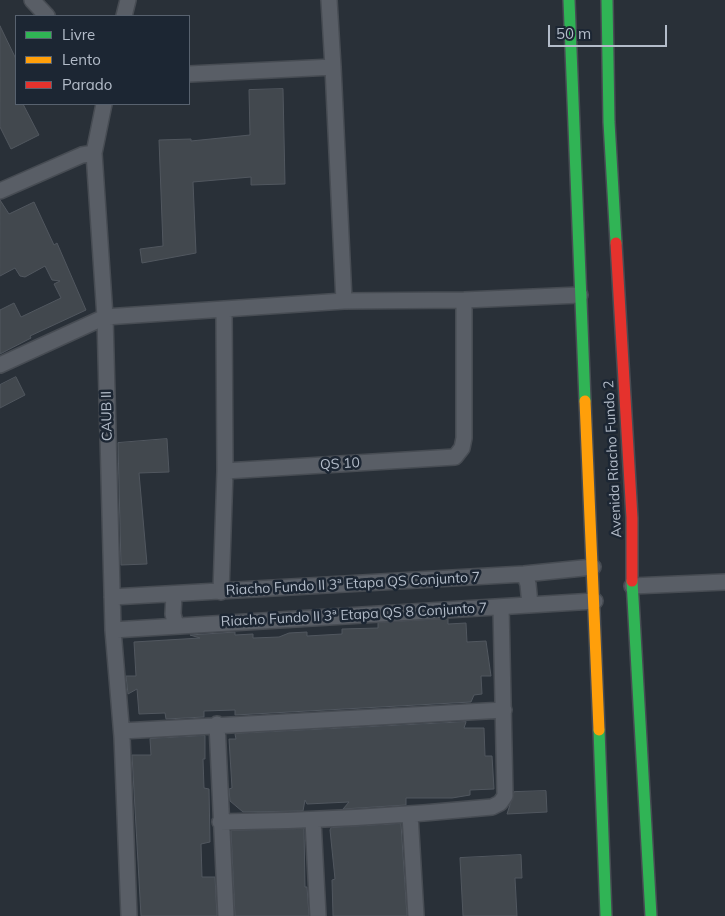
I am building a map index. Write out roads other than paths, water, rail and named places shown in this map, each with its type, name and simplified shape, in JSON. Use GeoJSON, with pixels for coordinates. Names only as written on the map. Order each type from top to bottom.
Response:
{"type":"FeatureCollection","features":[{"type":"Feature","properties":{"kind":"main road","name":"Avenida Riacho Fundo 2"},"geometry":{"type":"LineString","coordinates":[[569,0],[580,295],[595,601],[606,916]]}},
{"type":"Feature","properties":{"kind":"main road","name":"Avenida Riacho Fundo 2"},"geometry":{"type":"LineString","coordinates":[[608,0],[609,122],[631,508],[632,586],[650,916]]}},
{"type":"Feature","properties":{"kind":"street"},"geometry":{"type":"LineString","coordinates":[[32,0],[47,15]]}},
{"type":"Feature","properties":{"kind":"street"},"geometry":{"type":"LineString","coordinates":[[124,15],[128,0]]}},
{"type":"Feature","properties":{"kind":"street"},"geometry":{"type":"LineString","coordinates":[[329,0],[344,301]]}},
{"type":"Feature","properties":{"kind":"street"},"geometry":{"type":"LineString","coordinates":[[190,74],[333,67]]}},
{"type":"Feature","properties":{"kind":"street","name":"CAUB II"},"geometry":{"type":"LineString","coordinates":[[104,105],[94,153],[105,317],[113,630],[122,731],[130,916]]}},
{"type":"Feature","properties":{"kind":"street"},"geometry":{"type":"LineString","coordinates":[[0,191],[74,159],[94,153]]}},
{"type":"Feature","properties":{"kind":"street"},"geometry":{"type":"LineString","coordinates":[[0,365],[105,317],[344,301],[464,300],[580,295]]}},
{"type":"Feature","properties":{"kind":"street","name":"QS 10"},"geometry":{"type":"LineString","coordinates":[[225,471],[455,457],[462,448],[464,438],[464,300]]}},
{"type":"Feature","properties":{"kind":"street"},"geometry":{"type":"LineString","coordinates":[[221,592],[225,471],[224,310]]}},
{"type":"Feature","properties":{"kind":"street","name":"Riacho Fundo II 3ª Etapa QS Conjunto 7"},"geometry":{"type":"LineString","coordinates":[[112,597],[524,574],[593,567]]}},
{"type":"Feature","properties":{"kind":"street"},"geometry":{"type":"LineString","coordinates":[[524,574],[528,584],[530,605]]}},
{"type":"Feature","properties":{"kind":"street"},"geometry":{"type":"LineString","coordinates":[[632,586],[725,582]]}},
{"type":"Feature","properties":{"kind":"street"},"geometry":{"type":"LineString","coordinates":[[174,595],[173,614],[176,626]]}},
{"type":"Feature","properties":{"kind":"street","name":"Riacho Fundo II 3ª Etapa QS 8 Conjunto 7"},"geometry":{"type":"LineString","coordinates":[[113,630],[595,601]]}},
{"type":"Feature","properties":{"kind":"street"},"geometry":{"type":"LineString","coordinates":[[220,822],[313,821],[410,815],[492,807],[500,803],[505,796],[501,607]]}},
{"type":"Feature","properties":{"kind":"street"},"geometry":{"type":"LineString","coordinates":[[122,731],[217,724],[504,710]]}},
{"type":"Feature","properties":{"kind":"street"},"geometry":{"type":"LineString","coordinates":[[217,724],[220,822],[226,916]]}},
{"type":"Feature","properties":{"kind":"street"},"geometry":{"type":"LineString","coordinates":[[410,815],[416,916]]}},
{"type":"Feature","properties":{"kind":"street"},"geometry":{"type":"LineString","coordinates":[[313,821],[318,916]]}}]}
